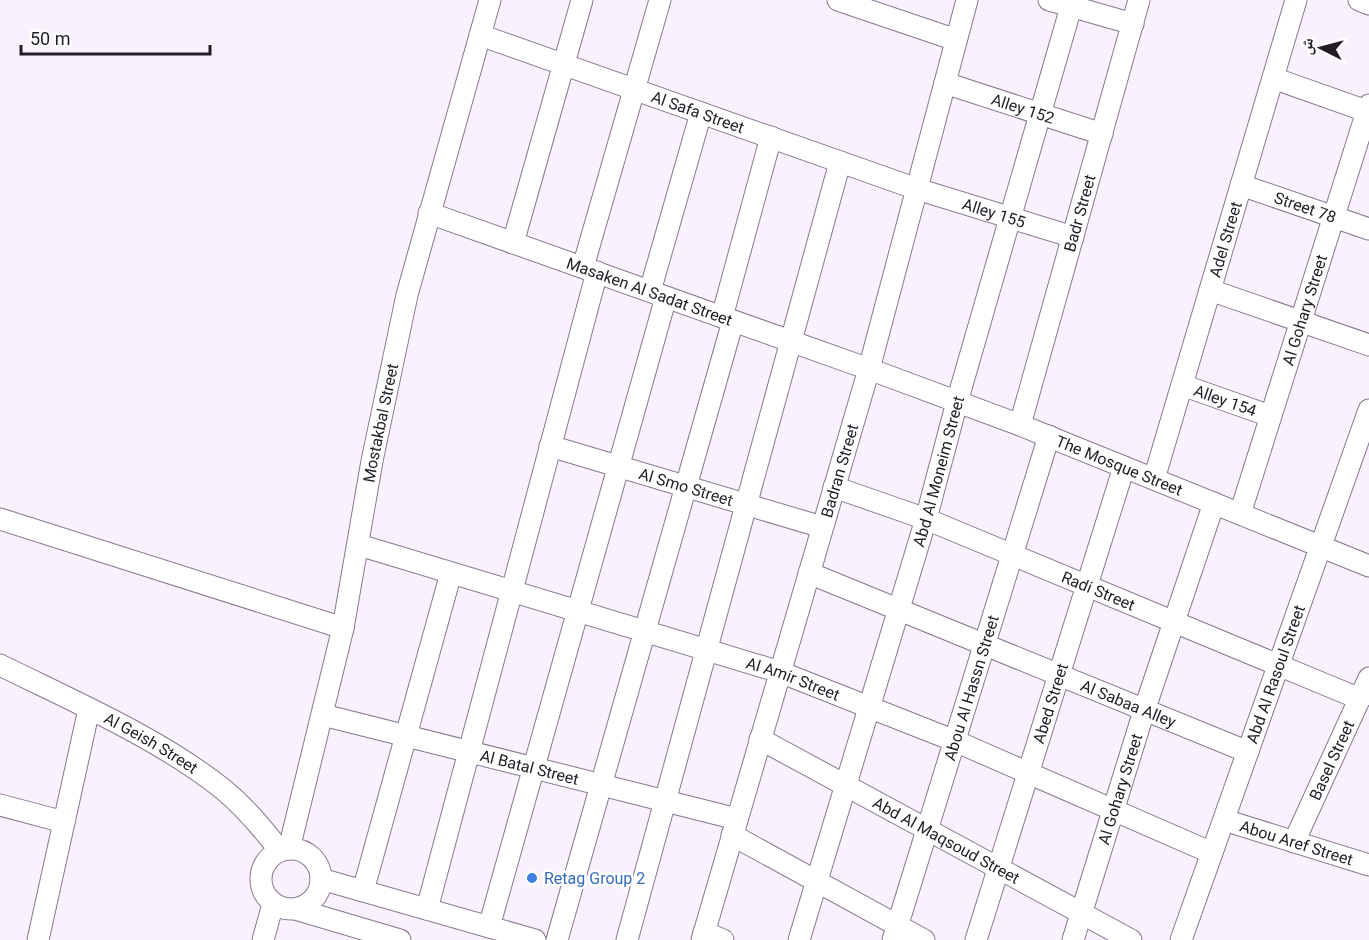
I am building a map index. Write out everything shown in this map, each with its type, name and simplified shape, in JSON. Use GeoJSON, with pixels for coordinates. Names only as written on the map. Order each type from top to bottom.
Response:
{"type":"FeatureCollection","features":[{"type":"Feature","properties":{"kind":"street","name":"Mostakbal Street"},"geometry":{"type":"LineString","coordinates":[[285,850],[343,628],[372,461],[407,295],[490,0]]}},
{"type":"Feature","properties":{"kind":"street"},"geometry":{"type":"LineString","coordinates":[[513,243],[582,0]]}},
{"type":"Feature","properties":{"kind":"street"},"geometry":{"type":"LineString","coordinates":[[427,909],[550,446],[634,89],[660,0]]}},
{"type":"Feature","properties":{"kind":"street"},"geometry":{"type":"LineString","coordinates":[[838,0],[881,7],[957,40]]}},
{"type":"Feature","properties":{"kind":"street","name":"Badran Street"},"geometry":{"type":"LineString","coordinates":[[710,937],[734,827],[869,369],[967,0]]}},
{"type":"Feature","properties":{"kind":"street"},"geometry":{"type":"LineString","coordinates":[[1049,0],[1072,3],[1133,24]]}},
{"type":"Feature","properties":{"kind":"street","name":"Badr Street"},"geometry":{"type":"LineString","coordinates":[[1020,425],[1139,0]]}},
{"type":"Feature","properties":{"kind":"street","name":"Adel Street"},"geometry":{"type":"LineString","coordinates":[[1154,479],[1296,0]]}},
{"type":"Feature","properties":{"kind":"street"},"geometry":{"type":"LineString","coordinates":[[1359,0],[1369,4]]}},
{"type":"Feature","properties":{"kind":"street","name":"Abd Al Moneim Street"},"geometry":{"type":"LineString","coordinates":[[799,940],[926,519],[957,402],[1072,3]]}},
{"type":"Feature","properties":{"kind":"street","name":"Al Safa Street"},"geometry":{"type":"LineString","coordinates":[[480,35],[917,189]]}},
{"type":"Feature","properties":{"kind":"street"},"geometry":{"type":"LineString","coordinates":[[1273,78],[1368,109]]}},
{"type":"Feature","properties":{"kind":"street","name":"Alley 152"},"geometry":{"type":"LineString","coordinates":[[945,84],[1102,134]]}},
{"type":"Feature","properties":{"kind":"street","name":"Al Gohary Street"},"geometry":{"type":"LineString","coordinates":[[1240,514],[1368,109]]}},
{"type":"Feature","properties":{"kind":"street"},"geometry":{"type":"LineString","coordinates":[[489,927],[618,466],[701,113]]}},
{"type":"Feature","properties":{"kind":"street"},"geometry":{"type":"LineString","coordinates":[[557,940],[687,486],[771,137]]}},
{"type":"Feature","properties":{"kind":"street"},"geometry":{"type":"LineString","coordinates":[[627,940],[840,162]]}},
{"type":"Feature","properties":{"kind":"street","name":"Street 78"},"geometry":{"type":"LineString","coordinates":[[1241,184],[1369,229]]}},
{"type":"Feature","properties":{"kind":"street","name":"Alley 155"},"geometry":{"type":"LineString","coordinates":[[917,189],[1073,237]]}},
{"type":"Feature","properties":{"kind":"street","name":"Masaken Al Sadat Street"},"geometry":{"type":"LineString","coordinates":[[429,213],[869,369]]}},
{"type":"Feature","properties":{"kind":"street"},"geometry":{"type":"LineString","coordinates":[[1210,290],[1369,345]]}},
{"type":"Feature","properties":{"kind":"street","name":"The Mosque Street"},"geometry":{"type":"LineString","coordinates":[[869,369],[1049,436],[1369,566]]}},
{"type":"Feature","properties":{"kind":"street","name":"Alley 154"},"geometry":{"type":"LineString","coordinates":[[1182,385],[1270,416]]}},
{"type":"Feature","properties":{"kind":"street","name":"Abd Al Rasoul Street"},"geometry":{"type":"LineString","coordinates":[[1181,940],[1321,546],[1363,448],[1369,410]]}},
{"type":"Feature","properties":{"kind":"street","name":"Abou Al Hassn Street"},"geometry":{"type":"LineString","coordinates":[[896,933],[1049,436]]}},
{"type":"Feature","properties":{"kind":"street","name":"Al Smo Street"},"geometry":{"type":"LineString","coordinates":[[550,446],[822,527]]}},
{"type":"Feature","properties":{"kind":"street","name":"Abed Street"},"geometry":{"type":"LineString","coordinates":[[976,940],[1124,467]]}},
{"type":"Feature","properties":{"kind":"street","name":"Radi Street"},"geometry":{"type":"LineString","coordinates":[[834,487],[926,519],[1360,699]]}},
{"type":"Feature","properties":{"kind":"street","name":"Al Gohary Street"},"geometry":{"type":"LineString","coordinates":[[1073,940],[1144,711],[1214,503]]}},
{"type":"Feature","properties":{"kind":"street"},"geometry":{"type":"LineString","coordinates":[[0,519],[343,628]]}},
{"type":"Feature","properties":{"kind":"street","name":"Al Amir Street"},"geometry":{"type":"LineString","coordinates":[[359,545],[780,672],[1029,772],[1212,853]]}},
{"type":"Feature","properties":{"kind":"street"},"geometry":{"type":"LineString","coordinates":[[363,891],[451,573]]}},
{"type":"Feature","properties":{"kind":"street","name":"Al Sabaa Alley"},"geometry":{"type":"LineString","coordinates":[[808,573],[1248,752]]}},
{"type":"Feature","properties":{"kind":"street","name":"Al Geish Street"},"geometry":{"type":"LineString","coordinates":[[0,665],[162,748],[218,785],[285,850]]}},
{"type":"Feature","properties":{"kind":"street","name":"Basel Street"},"geometry":{"type":"LineString","coordinates":[[1294,842],[1369,678]]}},
{"type":"Feature","properties":{"kind":"street"},"geometry":{"type":"LineString","coordinates":[[38,940],[89,709]]}},
{"type":"Feature","properties":{"kind":"street","name":"Al Batal Street"},"geometry":{"type":"LineString","coordinates":[[322,715],[665,801],[734,827],[896,933],[924,940]]}},
{"type":"Feature","properties":{"kind":"street","name":"Abd Al Maqsoud Street"},"geometry":{"type":"LineString","coordinates":[[760,739],[1131,940]]}},
{"type":"Feature","properties":{"kind":"street"},"geometry":{"type":"LineString","coordinates":[[0,806],[64,822]]}},
{"type":"Feature","properties":{"kind":"street","name":"Abou Aref Street"},"geometry":{"type":"LineString","coordinates":[[1224,820],[1369,865]]}},
{"type":"Feature","properties":{"kind":"street"},"geometry":{"type":"LineString","coordinates":[[285,850],[305,852],[320,871],[321,879],[316,896],[303,907],[295,909],[284,909],[273,904],[267,897],[261,880],[266,863],[272,856],[285,850]]}},
{"type":"Feature","properties":{"kind":"street"},"geometry":{"type":"LineString","coordinates":[[321,879],[536,940]]}},
{"type":"Feature","properties":{"kind":"street"},"geometry":{"type":"LineString","coordinates":[[263,940],[273,904]]}},
{"type":"Feature","properties":{"kind":"street"},"geometry":{"type":"LineString","coordinates":[[295,909],[348,933],[400,940]]}},
{"type":"Feature","properties":{"kind":"place","name":"Retag Group 2"},"geometry":{"type":"Point","coordinates":[532,878]}}]}
